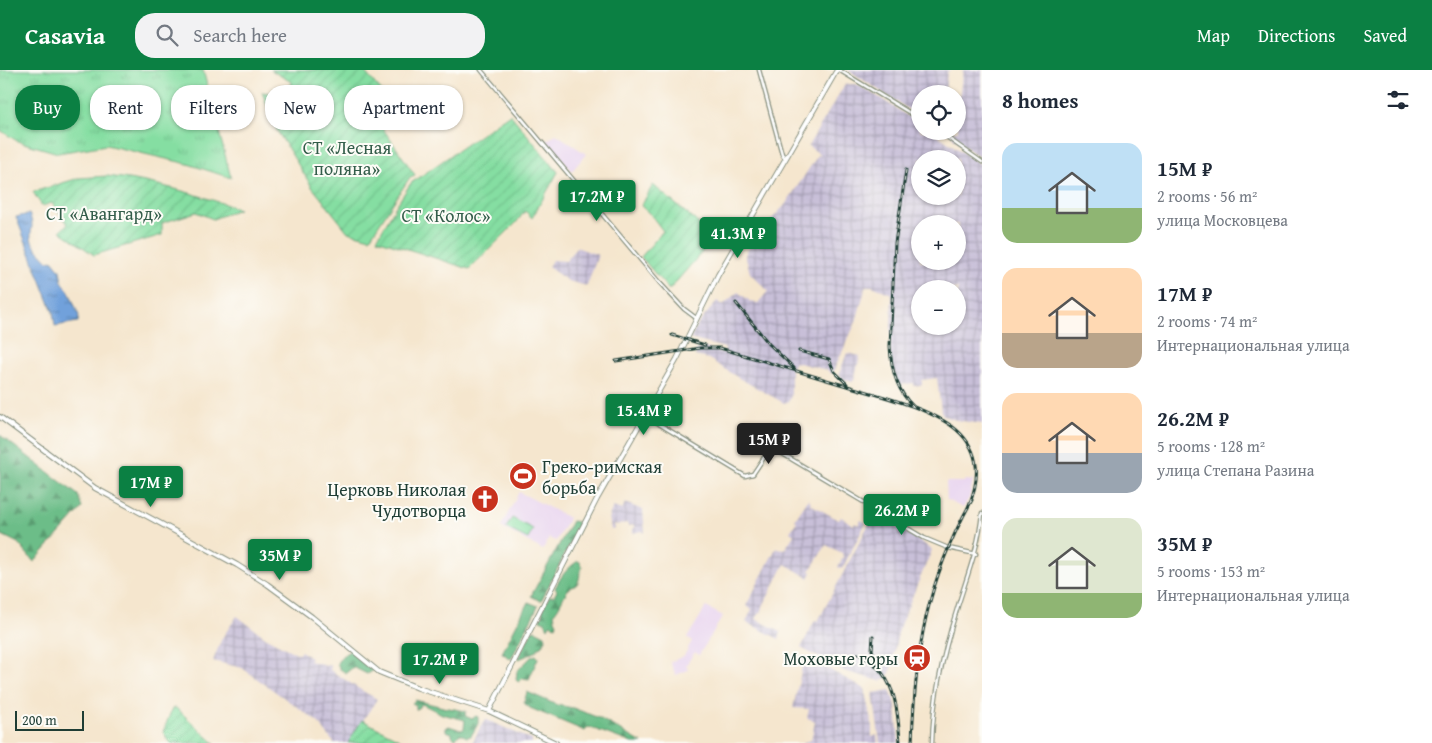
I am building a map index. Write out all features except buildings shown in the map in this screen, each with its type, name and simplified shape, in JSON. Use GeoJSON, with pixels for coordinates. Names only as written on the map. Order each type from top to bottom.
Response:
{"type":"FeatureCollection","features":[{"type":"Feature","properties":{"kind":"main road"},"geometry":{"type":"LineString","coordinates":[[489,712],[595,503],[677,359],[714,283],[785,158],[838,70]]}},
{"type":"Feature","properties":{"kind":"main road"},"geometry":{"type":"LineString","coordinates":[[0,417],[95,488],[237,565],[267,584],[312,616],[379,672],[418,688],[489,712],[556,743]]}},
{"type":"Feature","properties":{"kind":"street"},"geometry":{"type":"LineString","coordinates":[[481,70],[659,282],[684,309],[696,318]]}},
{"type":"Feature","properties":{"kind":"street"},"geometry":{"type":"LineString","coordinates":[[758,70],[782,154],[785,158]]}},
{"type":"Feature","properties":{"kind":"street"},"geometry":{"type":"LineString","coordinates":[[838,70],[911,114]]}},
{"type":"Feature","properties":{"kind":"street"},"geometry":{"type":"LineString","coordinates":[[951,140],[982,162]]}},
{"type":"Feature","properties":{"kind":"street"},"geometry":{"type":"LineString","coordinates":[[645,414],[746,476],[753,474],[771,447],[931,542],[976,554]]}},
{"type":"Feature","properties":{"kind":"street"},"geometry":{"type":"LineString","coordinates":[[932,743],[933,707],[937,685],[948,638],[976,554],[982,513]]}},
{"type":"Feature","properties":{"kind":"shaded area"},"geometry":{"type":"Polygon","coordinates":[[[848,70],[950,70],[947,72],[946,85],[911,85],[911,111],[848,70]]]}},
{"type":"Feature","properties":{"kind":"shaded area"},"geometry":{"type":"Polygon","coordinates":[[[963,70],[982,70],[982,159],[956,140],[966,140],[966,85],[961,85],[963,70]]]}},
{"type":"Feature","properties":{"kind":"shaded area"},"geometry":{"type":"Polygon","coordinates":[[[845,84],[856,84],[911,118],[911,140],[944,140],[960,150],[911,150],[911,205],[966,205],[966,154],[982,165],[982,424],[944,416],[941,411],[937,378],[922,380],[920,385],[913,386],[913,383],[898,385],[890,359],[892,294],[872,286],[866,286],[856,322],[832,374],[827,370],[795,362],[791,368],[791,395],[789,401],[784,403],[709,359],[695,356],[696,350],[705,348],[724,353],[725,348],[690,339],[699,323],[717,301],[723,305],[738,292],[751,302],[758,303],[768,291],[750,273],[745,255],[764,221],[768,223],[785,205],[820,154],[808,146],[845,84]]]}},
{"type":"Feature","properties":{"kind":"shaded area"},"geometry":{"type":"Polygon","coordinates":[[[556,134],[586,154],[572,171],[546,141],[556,134]]]}},
{"type":"Feature","properties":{"kind":"shaded area"},"geometry":{"type":"Polygon","coordinates":[[[576,247],[598,255],[587,286],[568,281],[548,267],[552,260],[566,261],[576,247]]]}},
{"type":"Feature","properties":{"kind":"shaded area"},"geometry":{"type":"Polygon","coordinates":[[[847,353],[860,356],[852,382],[841,378],[839,374],[847,353]]]}},
{"type":"Feature","properties":{"kind":"shaded area"},"geometry":{"type":"Polygon","coordinates":[[[965,480],[973,481],[969,498],[963,508],[947,500],[946,482],[964,482],[965,480]]]}},
{"type":"Feature","properties":{"kind":"shaded area"},"geometry":{"type":"Polygon","coordinates":[[[519,492],[569,518],[556,541],[549,538],[543,550],[501,527],[519,492]]]}},
{"type":"Feature","properties":{"kind":"shaded area"},"geometry":{"type":"Polygon","coordinates":[[[808,499],[811,502],[810,504],[839,520],[841,517],[854,525],[855,523],[858,525],[861,520],[866,523],[842,569],[838,567],[843,557],[842,553],[826,545],[810,571],[812,572],[809,578],[785,564],[761,610],[762,613],[760,612],[756,619],[781,632],[779,639],[746,622],[752,609],[746,606],[776,548],[785,549],[794,535],[790,532],[808,499]]]}},
{"type":"Feature","properties":{"kind":"shaded area"},"geometry":{"type":"Polygon","coordinates":[[[625,503],[643,510],[645,533],[642,531],[633,533],[632,528],[634,528],[634,525],[628,526],[627,523],[614,525],[615,529],[611,530],[609,516],[613,507],[622,510],[625,503]]]}},
{"type":"Feature","properties":{"kind":"shaded area"},"geometry":{"type":"Polygon","coordinates":[[[876,515],[914,536],[932,550],[899,628],[890,673],[880,681],[844,671],[801,648],[815,620],[818,621],[872,518],[876,515]]]}},
{"type":"Feature","properties":{"kind":"shaded area"},"geometry":{"type":"Polygon","coordinates":[[[706,607],[723,616],[699,655],[695,652],[686,665],[688,670],[676,675],[670,662],[684,656],[692,641],[687,638],[706,607]]]}},
{"type":"Feature","properties":{"kind":"shaded area"},"geometry":{"type":"Polygon","coordinates":[[[237,616],[268,639],[299,654],[301,651],[311,658],[309,661],[331,666],[330,670],[377,699],[348,743],[334,743],[318,722],[242,668],[213,661],[222,638],[237,616]]]}},
{"type":"Feature","properties":{"kind":"shaded area"},"geometry":{"type":"Polygon","coordinates":[[[806,657],[865,689],[872,726],[872,737],[877,735],[878,743],[801,743],[811,740],[815,721],[807,718],[809,709],[793,708],[804,658],[806,657]]]}},
{"type":"Feature","properties":{"kind":"shaded area"},"geometry":{"type":"Polygon","coordinates":[[[890,690],[896,706],[899,743],[880,743],[873,693],[890,690]]]}},
{"type":"Feature","properties":{"kind":"shaded area"},"geometry":{"type":"Polygon","coordinates":[[[485,719],[532,740],[532,743],[472,743],[485,719]]]}},
{"type":"Feature","properties":{"kind":"green space"},"geometry":{"type":"Polygon","coordinates":[[[0,70],[203,70],[207,85],[171,85],[171,130],[219,130],[231,178],[188,164],[106,145],[58,153],[17,141],[0,130],[0,70]]]}},
{"type":"Feature","properties":{"kind":"green space","name":"СТ «Лесная поляна»"},"geometry":{"type":"Polygon","coordinates":[[[271,70],[363,70],[376,85],[344,85],[344,130],[384,130],[415,175],[410,177],[370,238],[348,232],[312,187],[277,130],[334,130],[334,85],[290,85],[293,83],[271,70]]]}},
{"type":"Feature","properties":{"kind":"green space","name":"СТ «Колос»"},"geometry":{"type":"Polygon","coordinates":[[[510,114],[558,172],[532,218],[525,211],[515,224],[469,269],[377,239],[411,183],[510,114]]]}},
{"type":"Feature","properties":{"kind":"green space","name":"СТ «Авангард»"},"geometry":{"type":"Polygon","coordinates":[[[107,176],[141,181],[174,189],[239,209],[213,219],[196,212],[162,223],[162,235],[94,255],[60,231],[68,224],[52,203],[42,206],[33,192],[79,178],[107,176]]]}},
{"type":"Feature","properties":{"kind":"green space"},"geometry":{"type":"Polygon","coordinates":[[[653,185],[710,233],[705,240],[710,243],[669,290],[641,257],[663,231],[651,215],[641,206],[653,185]]]}},
{"type":"Feature","properties":{"kind":"green space"},"geometry":{"type":"Polygon","coordinates":[[[0,435],[78,495],[82,508],[34,562],[18,543],[0,534],[0,435]]]}},
{"type":"Feature","properties":{"kind":"green space"},"geometry":{"type":"Polygon","coordinates":[[[512,518],[533,529],[528,539],[506,528],[512,518]]]}},
{"type":"Feature","properties":{"kind":"green space"},"geometry":{"type":"Polygon","coordinates":[[[572,521],[578,522],[577,530],[541,601],[531,596],[572,521]]]}},
{"type":"Feature","properties":{"kind":"green space"},"geometry":{"type":"Polygon","coordinates":[[[578,561],[582,568],[578,582],[567,591],[554,613],[556,626],[550,624],[548,628],[545,622],[540,620],[543,615],[542,611],[549,596],[554,596],[557,591],[555,588],[562,576],[578,561]]]}},
{"type":"Feature","properties":{"kind":"green space"},"geometry":{"type":"Polygon","coordinates":[[[528,602],[538,606],[511,659],[502,653],[528,602]]]}},
{"type":"Feature","properties":{"kind":"green space"},"geometry":{"type":"Polygon","coordinates":[[[535,630],[545,635],[546,639],[533,653],[519,659],[532,631],[535,630]]]}},
{"type":"Feature","properties":{"kind":"green space"},"geometry":{"type":"Polygon","coordinates":[[[351,650],[373,670],[367,674],[353,667],[346,673],[340,669],[337,663],[342,656],[351,650]]]}},
{"type":"Feature","properties":{"kind":"green space"},"geometry":{"type":"Polygon","coordinates":[[[536,655],[538,658],[529,679],[523,678],[518,682],[516,680],[517,671],[531,657],[536,655]]]}},
{"type":"Feature","properties":{"kind":"green space"},"geometry":{"type":"Polygon","coordinates":[[[527,692],[557,705],[573,708],[599,718],[642,743],[632,743],[589,727],[585,731],[530,708],[524,703],[527,692]]]}},
{"type":"Feature","properties":{"kind":"green space"},"geometry":{"type":"Polygon","coordinates":[[[415,700],[466,711],[465,716],[472,719],[476,716],[478,717],[478,724],[471,736],[467,737],[460,734],[455,739],[452,733],[446,731],[446,728],[449,726],[461,730],[464,729],[465,720],[442,714],[422,704],[416,710],[416,705],[412,703],[415,700]]]}},
{"type":"Feature","properties":{"kind":"green space"},"geometry":{"type":"Polygon","coordinates":[[[176,708],[215,743],[170,743],[163,732],[172,709],[176,708]]]}},
{"type":"Feature","properties":{"kind":"green space"},"geometry":{"type":"Polygon","coordinates":[[[362,720],[407,743],[348,743],[362,720]]]}},
{"type":"Feature","properties":{"kind":"water"},"geometry":{"type":"Polygon","coordinates":[[[29,214],[32,224],[32,241],[48,261],[52,260],[60,270],[62,282],[69,291],[79,316],[78,322],[55,326],[53,312],[16,217],[29,214]]]}},
{"type":"Feature","properties":{"kind":"railway"},"geometry":{"type":"LineString","coordinates":[[906,170],[895,243],[890,346],[895,378],[902,393],[913,406]]}},
{"type":"Feature","properties":{"kind":"railway"},"geometry":{"type":"LineString","coordinates":[[736,303],[769,344],[794,368]]}},
{"type":"Feature","properties":{"kind":"railway"},"geometry":{"type":"LineString","coordinates":[[672,335],[705,345]]}},
{"type":"Feature","properties":{"kind":"railway"},"geometry":{"type":"LineString","coordinates":[[616,361],[700,348],[720,348],[904,403],[937,417],[950,425],[967,442],[975,459],[976,468],[975,487],[969,505]]}},
{"type":"Feature","properties":{"kind":"railway"},"geometry":{"type":"LineString","coordinates":[[799,351],[829,359],[834,371],[847,384]]}},
{"type":"Feature","properties":{"kind":"railway"},"geometry":{"type":"LineString","coordinates":[[912,743],[916,678],[926,618],[944,560],[956,530],[972,500]]}},
{"type":"Feature","properties":{"kind":"railway"},"geometry":{"type":"LineString","coordinates":[[873,636],[872,650],[878,665]]}},
{"type":"Feature","properties":{"kind":"railway"},"geometry":{"type":"LineString","coordinates":[[858,654],[870,661],[887,680],[896,704],[900,743]]}},
{"type":"Feature","properties":{"kind":"place","name":"Греко-римская борьба"},"geometry":{"type":"Point","coordinates":[523,476]}},
{"type":"Feature","properties":{"kind":"place","name":"Церковь Николая Чудотворца"},"geometry":{"type":"Point","coordinates":[485,499]}},
{"type":"Feature","properties":{"kind":"place","name":"Моховые горы"},"geometry":{"type":"Point","coordinates":[917,658]}}]}
